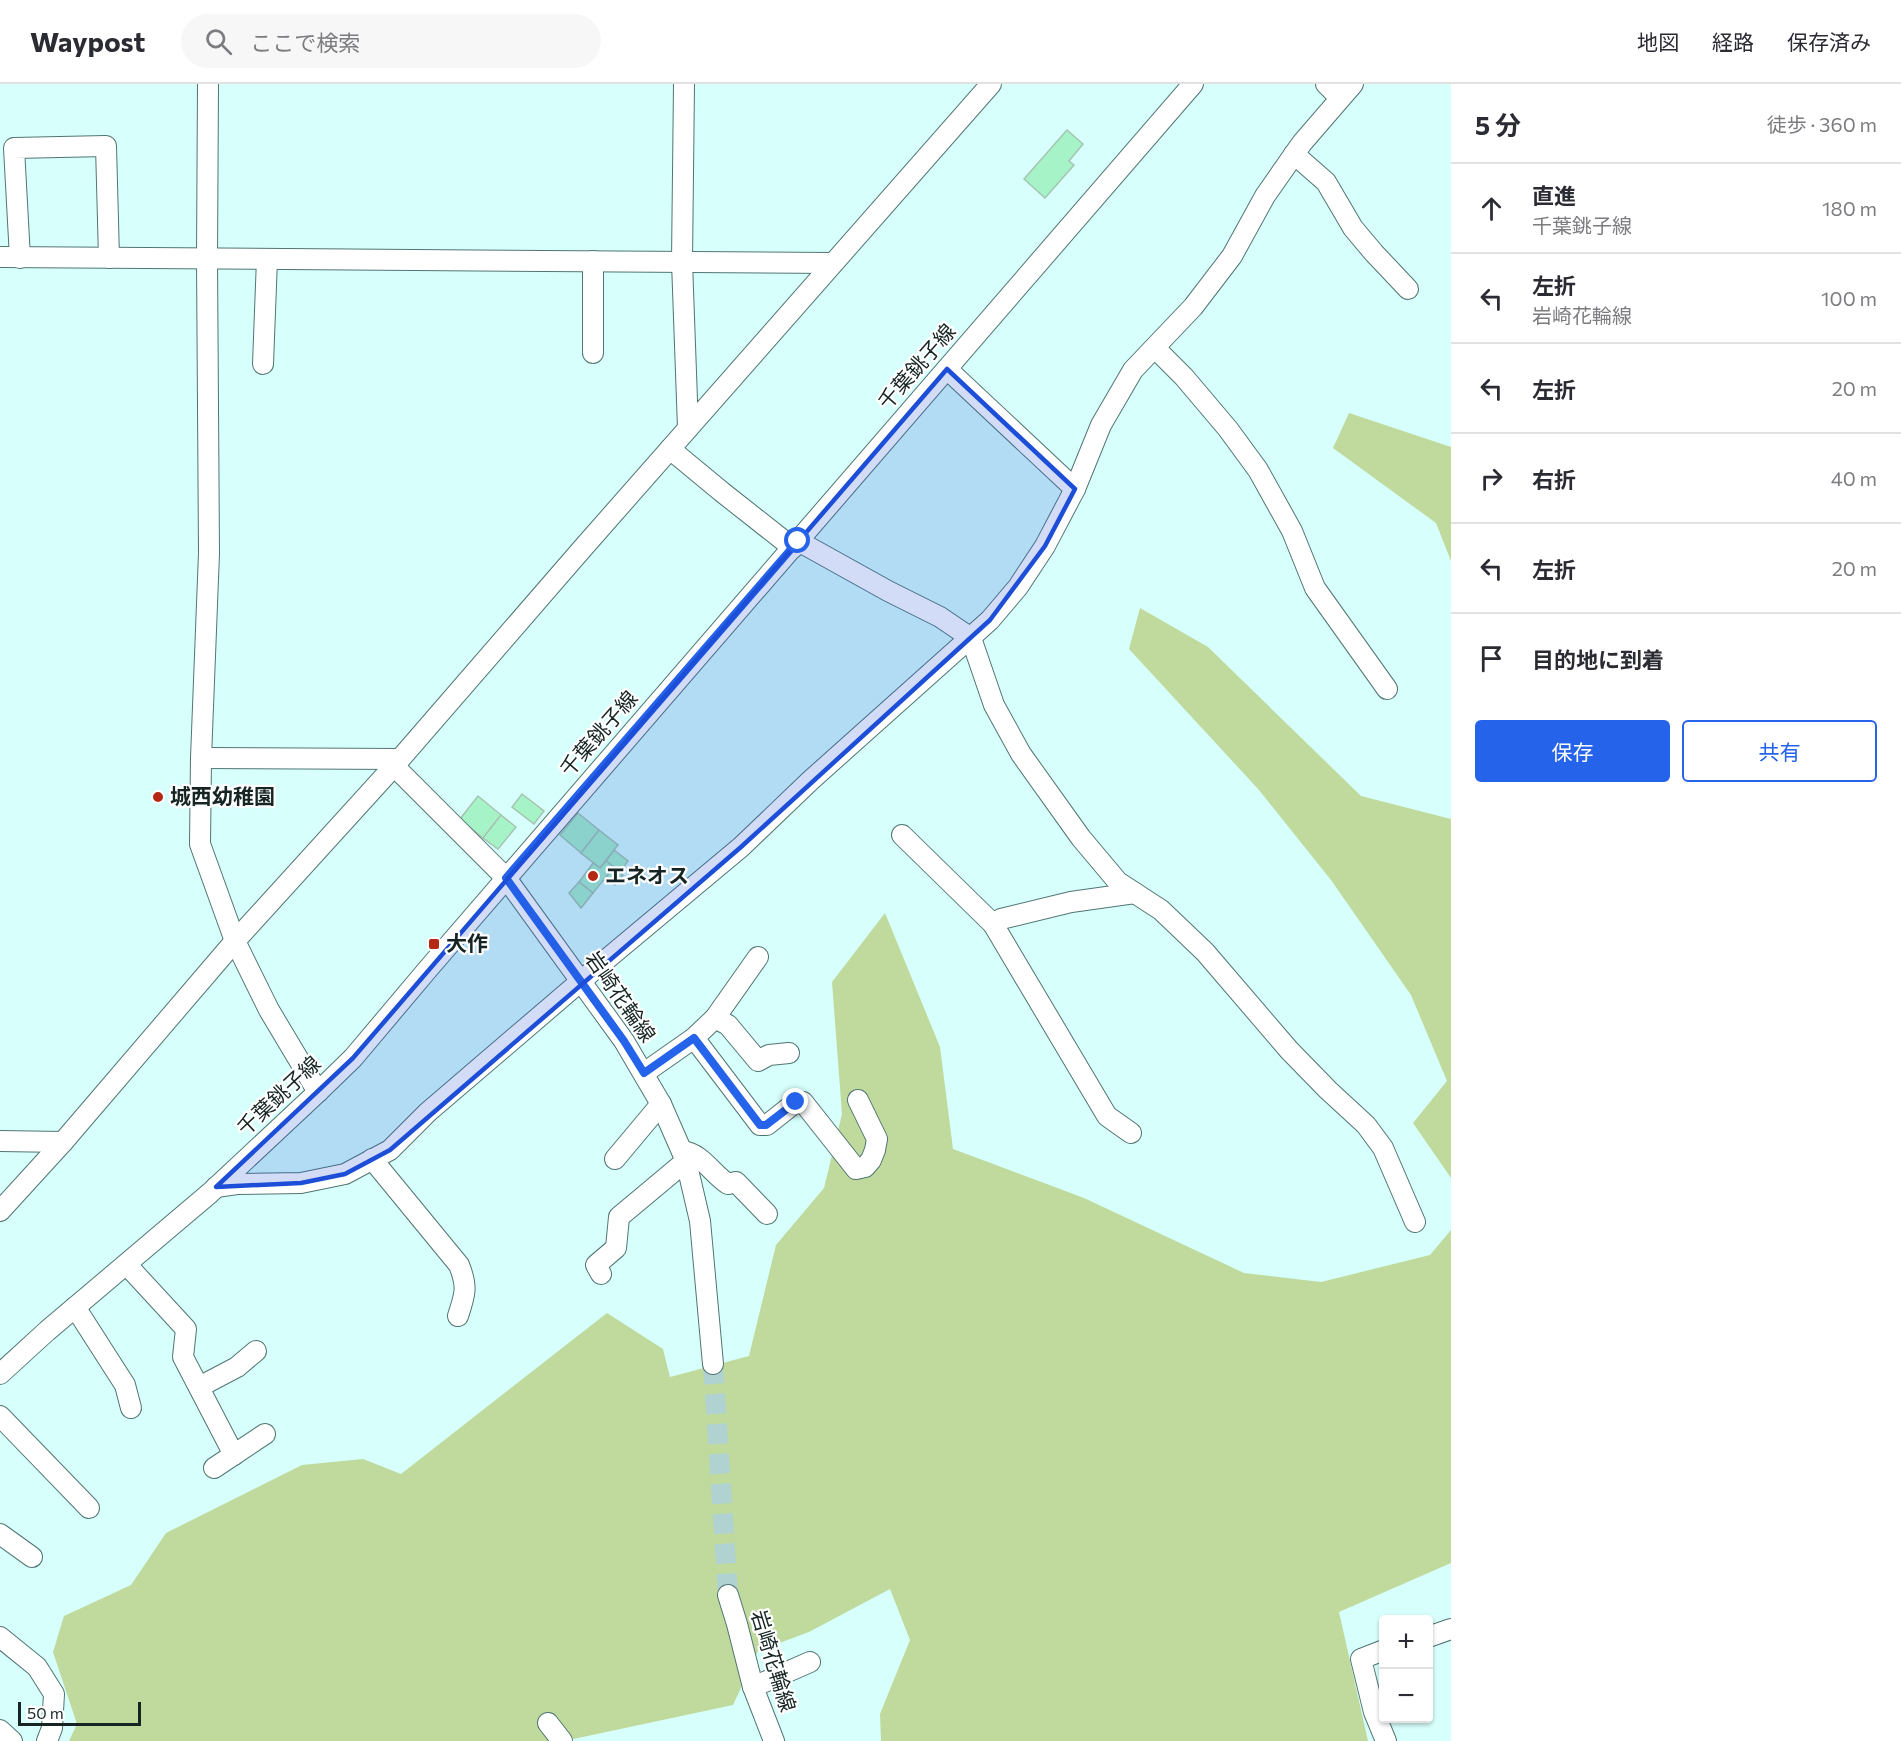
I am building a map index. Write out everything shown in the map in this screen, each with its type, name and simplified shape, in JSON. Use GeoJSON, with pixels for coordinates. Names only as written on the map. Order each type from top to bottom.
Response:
{"type":"FeatureCollection","features":[{"type":"Feature","properties":{"kind":"street"},"geometry":{"type":"LineString","coordinates":[[208,84],[209,553],[200,844],[235,941],[269,1010],[318,1092]]}},
{"type":"Feature","properties":{"kind":"street"},"geometry":{"type":"LineString","coordinates":[[684,84],[682,262],[688,428]]}},
{"type":"Feature","properties":{"kind":"street"},"geometry":{"type":"LineString","coordinates":[[0,1211],[63,1142],[235,941],[397,762],[991,84]]}},
{"type":"Feature","properties":{"kind":"street","name":"千葉銚子線"},"geometry":{"type":"LineString","coordinates":[[0,1374],[216,1187],[353,1058],[1193,84]]}},
{"type":"Feature","properties":{"kind":"street"},"geometry":{"type":"LineString","coordinates":[[216,1187],[237,1184],[301,1183],[345,1174],[390,1150],[428,1112],[741,847],[990,620],[1018,587],[1045,546],[1075,489],[1101,425],[1134,370],[1193,307],[1232,256],[1265,196],[1294,154],[1347,91],[1326,84]]}},
{"type":"Feature","properties":{"kind":"street"},"geometry":{"type":"LineString","coordinates":[[109,258],[106,146],[14,148],[10,257],[207,259],[833,263]]}},
{"type":"Feature","properties":{"kind":"street"},"geometry":{"type":"LineString","coordinates":[[1294,154],[1326,182],[1353,228],[1374,254],[1408,289]]}},
{"type":"Feature","properties":{"kind":"street"},"geometry":{"type":"LineString","coordinates":[[263,364],[267,259]]}},
{"type":"Feature","properties":{"kind":"street"},"geometry":{"type":"LineString","coordinates":[[593,261],[594,353]]}},
{"type":"Feature","properties":{"kind":"street"},"geometry":{"type":"LineString","coordinates":[[1155,348],[1184,376],[1258,470],[1292,531],[1315,588],[1387,689]]}},
{"type":"Feature","properties":{"kind":"street"},"geometry":{"type":"LineString","coordinates":[[947,369],[1075,489]]}},
{"type":"Feature","properties":{"kind":"street"},"geometry":{"type":"LineString","coordinates":[[670,449],[722,492],[796,544],[940,617],[970,638],[994,705],[1021,754],[1081,838],[1118,882],[1161,910],[1205,952],[1289,1050],[1366,1125],[1383,1148],[1415,1222]]}},
{"type":"Feature","properties":{"kind":"street"},"geometry":{"type":"LineString","coordinates":[[201,758],[397,762]]}},
{"type":"Feature","properties":{"kind":"street","name":"岩崎花輪線"},"geometry":{"type":"LineString","coordinates":[[397,762],[506,878],[624,1041],[661,1104],[684,1156],[700,1221],[713,1364]]}},
{"type":"Feature","properties":{"kind":"street"},"geometry":{"type":"LineString","coordinates":[[902,835],[993,924],[1107,1116],[1131,1132]]}},
{"type":"Feature","properties":{"kind":"street"},"geometry":{"type":"LineString","coordinates":[[993,924],[1000,919],[1071,902],[1135,893]]}},
{"type":"Feature","properties":{"kind":"street"},"geometry":{"type":"LineString","coordinates":[[644,1073],[694,1038],[715,1018],[758,957]]}},
{"type":"Feature","properties":{"kind":"street"},"geometry":{"type":"LineString","coordinates":[[715,1018],[728,1025],[758,1061],[769,1055],[789,1053]]}},
{"type":"Feature","properties":{"kind":"street"},"geometry":{"type":"LineString","coordinates":[[694,1038],[760,1125],[766,1125],[796,1102],[803,1102],[856,1169],[865,1167],[871,1160],[877,1139],[858,1100]]}},
{"type":"Feature","properties":{"kind":"street"},"geometry":{"type":"LineString","coordinates":[[615,1159],[661,1104]]}},
{"type":"Feature","properties":{"kind":"street"},"geometry":{"type":"LineString","coordinates":[[0,1141],[63,1142]]}},
{"type":"Feature","properties":{"kind":"street"},"geometry":{"type":"LineString","coordinates":[[601,1274],[596,1265],[616,1248],[619,1217],[691,1152],[728,1184],[736,1182],[767,1214]]}},
{"type":"Feature","properties":{"kind":"street"},"geometry":{"type":"LineString","coordinates":[[372,1159],[459,1265],[465,1279],[465,1293],[458,1316]]}},
{"type":"Feature","properties":{"kind":"street"},"geometry":{"type":"LineString","coordinates":[[127,1265],[186,1329],[183,1357],[234,1455]]}},
{"type":"Feature","properties":{"kind":"street"},"geometry":{"type":"LineString","coordinates":[[75,1307],[125,1385],[131,1408]]}},
{"type":"Feature","properties":{"kind":"street"},"geometry":{"type":"LineString","coordinates":[[199,1387],[237,1367],[256,1352]]}},
{"type":"Feature","properties":{"kind":"street"},"geometry":{"type":"LineString","coordinates":[[0,1416],[89,1508]]}},
{"type":"Feature","properties":{"kind":"street"},"geometry":{"type":"LineString","coordinates":[[214,1468],[265,1434]]}},
{"type":"Feature","properties":{"kind":"street"},"geometry":{"type":"LineString","coordinates":[[0,1534],[32,1557]]}},
{"type":"Feature","properties":{"kind":"street","name":"岩崎花輪線"},"geometry":{"type":"LineString","coordinates":[[728,1595],[753,1687],[774,1741]]}},
{"type":"Feature","properties":{"kind":"street"},"geometry":{"type":"LineString","coordinates":[[1433,1634],[1451,1629]]}},
{"type":"Feature","properties":{"kind":"street"},"geometry":{"type":"LineString","coordinates":[[0,1637],[37,1667],[54,1694],[52,1728],[47,1741]]}},
{"type":"Feature","properties":{"kind":"street"},"geometry":{"type":"LineString","coordinates":[[1379,1652],[1361,1659],[1374,1712],[1386,1741]]}},
{"type":"Feature","properties":{"kind":"street"},"geometry":{"type":"LineString","coordinates":[[753,1687],[810,1662]]}},
{"type":"Feature","properties":{"kind":"street"},"geometry":{"type":"LineString","coordinates":[[548,1723],[562,1741]]}},
{"type":"Feature","properties":{"kind":"street"},"geometry":{"type":"LineString","coordinates":[[0,1730],[12,1741]]}},
{"type":"Feature","properties":{"kind":"highlighted area"},"geometry":{"type":"Polygon","coordinates":[[[947,369],[1075,489],[1045,546],[990,620],[741,847],[390,1150],[345,1174],[301,1183],[216,1187],[353,1058],[947,369]]]}},
{"type":"Feature","properties":{"kind":"green space"},"geometry":{"type":"Polygon","coordinates":[[[1349,413],[1451,447],[1451,561],[1436,523],[1333,448],[1349,413]]]}},
{"type":"Feature","properties":{"kind":"green space"},"geometry":{"type":"Polygon","coordinates":[[[1140,608],[1208,647],[1361,796],[1451,819],[1451,1178],[1413,1123],[1447,1081],[1411,995],[1331,880],[1259,790],[1129,649],[1140,608]]]}},
{"type":"Feature","properties":{"kind":"green space"},"geometry":{"type":"Polygon","coordinates":[[[885,913],[940,1047],[953,1149],[1084,1198],[1244,1273],[1321,1282],[1430,1255],[1451,1230],[1451,1563],[1339,1612],[1368,1741],[881,1741],[880,1714],[910,1640],[890,1589],[809,1632],[758,1651],[733,1705],[564,1741],[69,1741],[77,1724],[53,1652],[64,1616],[131,1585],[166,1533],[302,1465],[363,1459],[401,1474],[607,1313],[663,1349],[670,1377],[749,1356],[776,1245],[824,1188],[842,1114],[832,982],[885,913]]]}},
{"type":"Feature","properties":{"kind":"building"},"geometry":{"type":"Polygon","coordinates":[[[1067,130],[1083,144],[1069,161],[1074,165],[1045,198],[1024,179],[1067,130]]]}},
{"type":"Feature","properties":{"kind":"building"},"geometry":{"type":"Polygon","coordinates":[[[522,794],[544,811],[534,824],[512,807],[522,794]]]}},
{"type":"Feature","properties":{"kind":"building"},"geometry":{"type":"Polygon","coordinates":[[[478,796],[501,815],[483,838],[460,819],[478,796]]]}},
{"type":"Feature","properties":{"kind":"building"},"geometry":{"type":"Polygon","coordinates":[[[578,813],[599,830],[581,853],[560,835],[578,813]]]}},
{"type":"Feature","properties":{"kind":"building"},"geometry":{"type":"Polygon","coordinates":[[[501,815],[516,827],[498,849],[483,838],[501,815]]]}},
{"type":"Feature","properties":{"kind":"building"},"geometry":{"type":"Polygon","coordinates":[[[599,830],[618,845],[600,868],[581,853],[599,830]]]}},
{"type":"Feature","properties":{"kind":"building"},"geometry":{"type":"Polygon","coordinates":[[[614,850],[628,861],[620,872],[606,861],[614,850]]]}},
{"type":"Feature","properties":{"kind":"building"},"geometry":{"type":"Polygon","coordinates":[[[606,861],[614,867],[593,893],[579,882],[593,863],[600,868],[606,861]]]}},
{"type":"Feature","properties":{"kind":"building"},"geometry":{"type":"Polygon","coordinates":[[[614,867],[623,875],[615,885],[606,877],[614,867]]]}},
{"type":"Feature","properties":{"kind":"building"},"geometry":{"type":"Polygon","coordinates":[[[579,882],[593,893],[581,908],[569,893],[579,882]]]}},
{"type":"Feature","properties":{"kind":"tunnel"},"geometry":{"type":"LineString","coordinates":[[713,1364],[728,1595]]}},
{"type":"Feature","properties":{"kind":"place","name":"城西幼稚園"},"geometry":{"type":"Point","coordinates":[158,797]}},
{"type":"Feature","properties":{"kind":"place","name":"エネオス"},"geometry":{"type":"Point","coordinates":[593,876]}},
{"type":"Feature","properties":{"kind":"place","name":"大作"},"geometry":{"type":"Point","coordinates":[434,944]}},
{"type":"Feature","properties":{"kind":"route"},"geometry":{"type":"LineString","coordinates":[[796,1102],[766,1125],[760,1125],[694,1038],[644,1073],[624,1041],[506,878],[798,541]]}}]}
